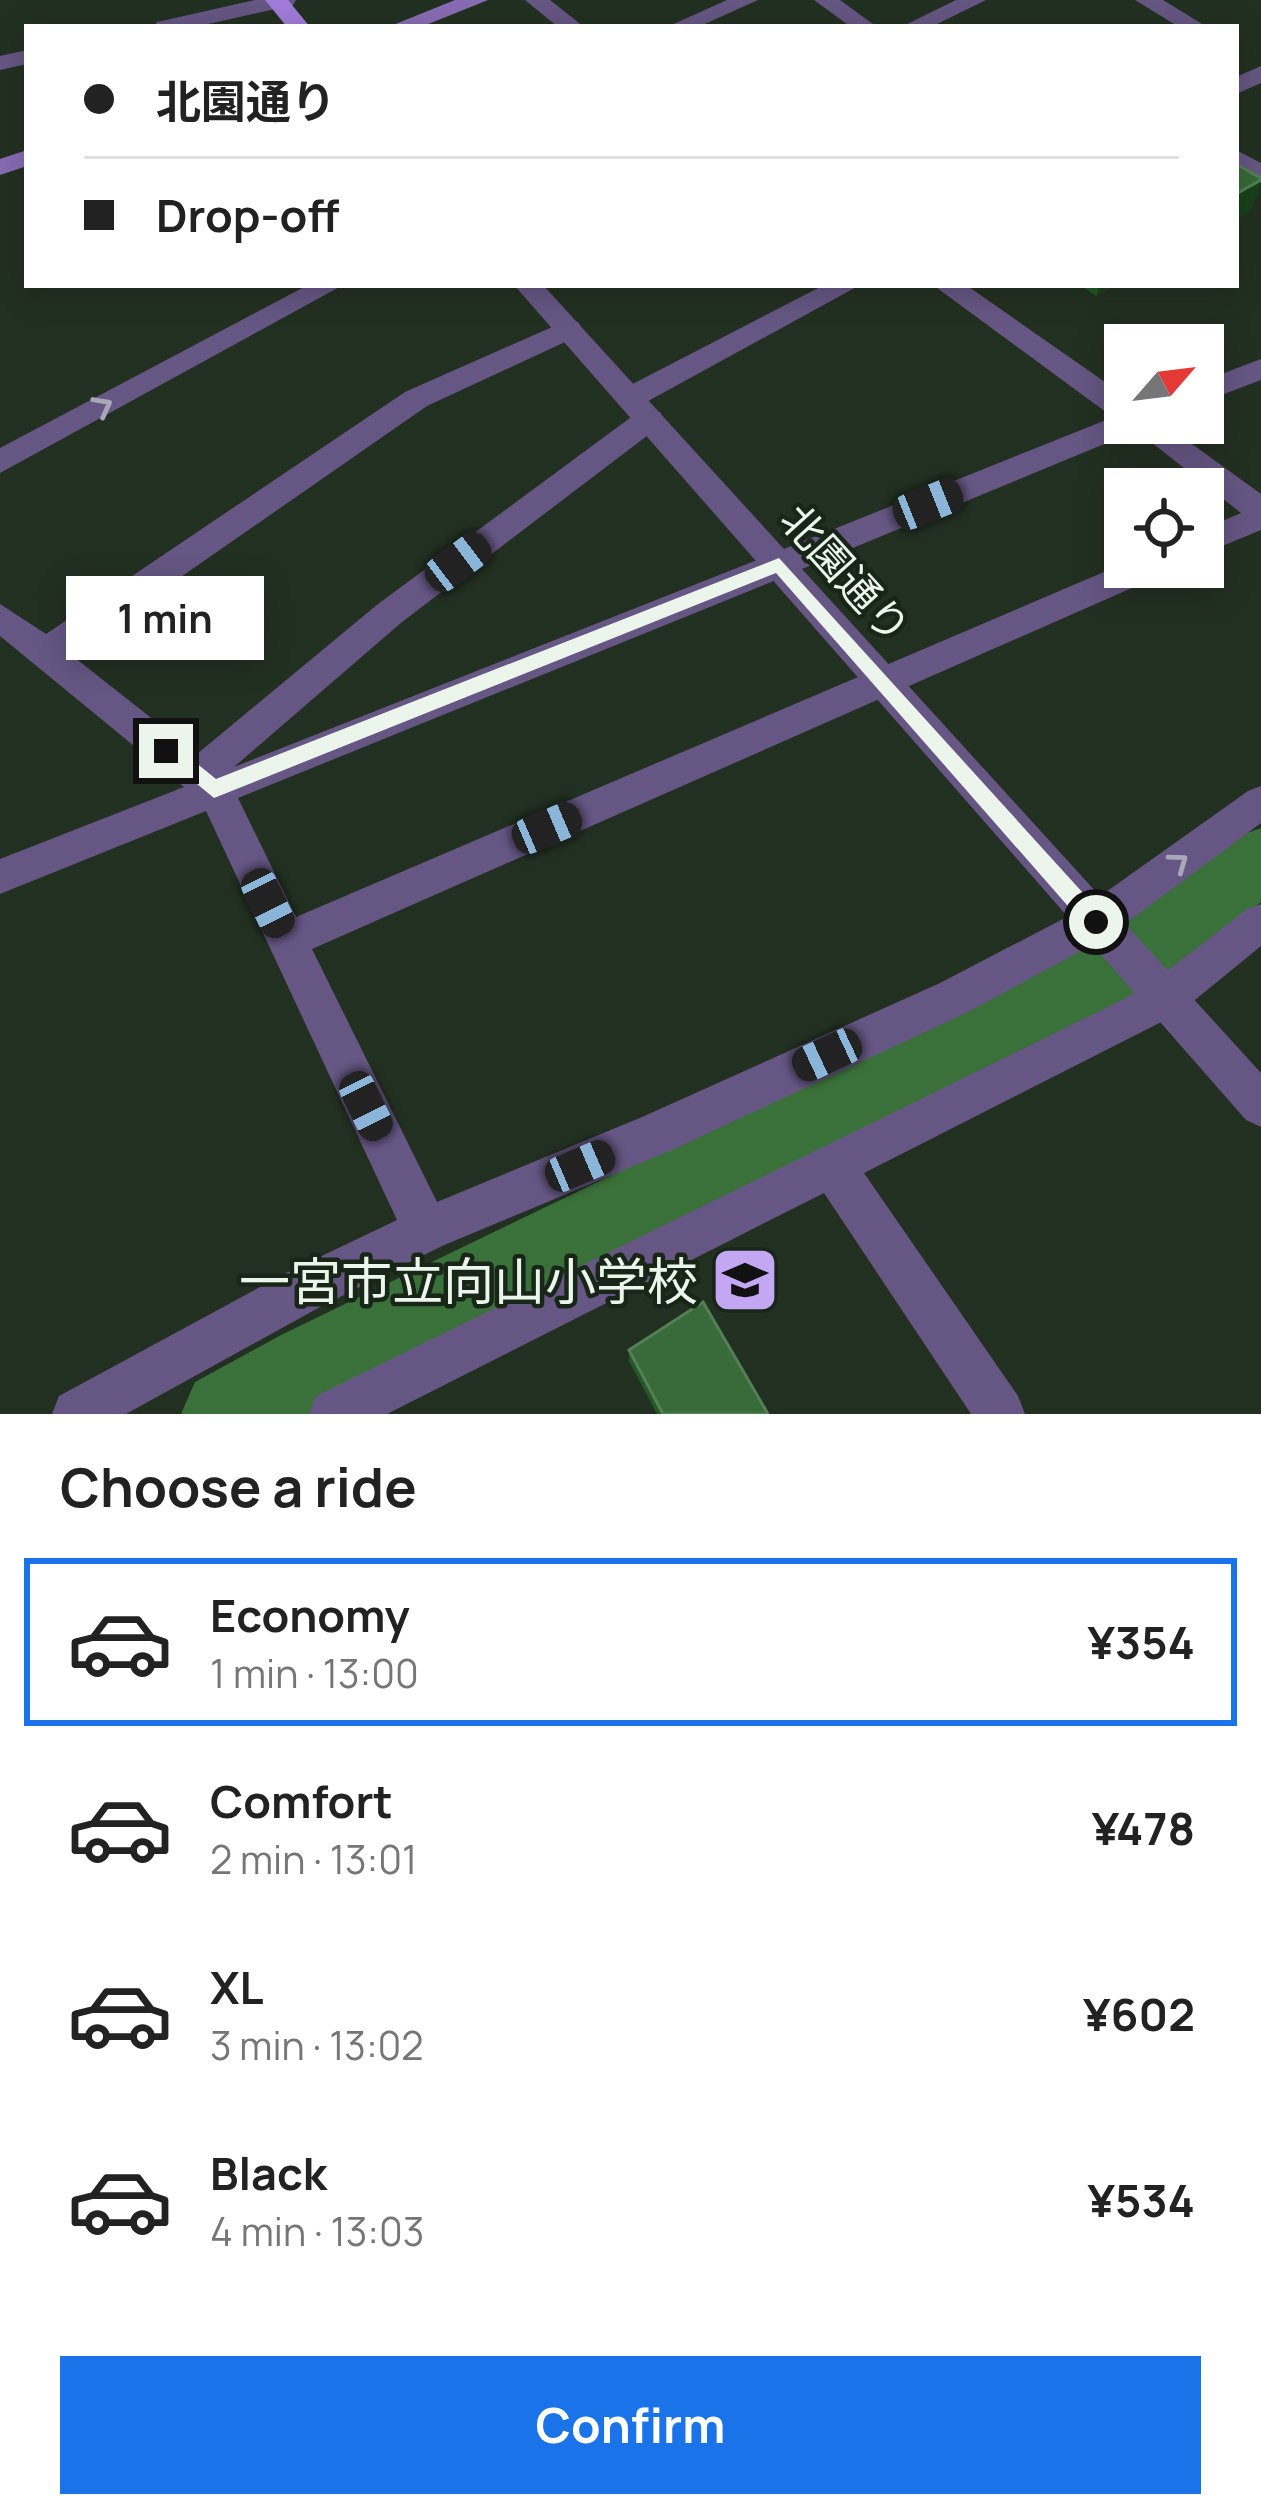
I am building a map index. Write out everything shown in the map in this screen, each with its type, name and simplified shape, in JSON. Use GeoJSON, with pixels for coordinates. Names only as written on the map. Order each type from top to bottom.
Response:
{"type":"FeatureCollection","features":[{"type":"Feature","properties":{"kind":"main road"},"geometry":{"type":"LineString","coordinates":[[408,24],[477,0]]}},
{"type":"Feature","properties":{"kind":"street"},"geometry":{"type":"LineString","coordinates":[[536,0],[569,24]]}},
{"type":"Feature","properties":{"kind":"street"},"geometry":{"type":"LineString","coordinates":[[826,0],[862,24]]}},
{"type":"Feature","properties":{"kind":"street"},"geometry":{"type":"LineString","coordinates":[[923,24],[975,0]]}},
{"type":"Feature","properties":{"kind":"street"},"geometry":{"type":"LineString","coordinates":[[1146,0],[1190,24]]}},
{"type":"Feature","properties":{"kind":"street"},"geometry":{"type":"LineString","coordinates":[[178,24],[280,1]]}},
{"type":"Feature","properties":{"kind":"street"},"geometry":{"type":"LineString","coordinates":[[685,24],[735,2],[756,24]]}},
{"type":"Feature","properties":{"kind":"street"},"geometry":{"type":"LineString","coordinates":[[0,462],[323,288]]}},
{"type":"Feature","properties":{"kind":"street","name":"北園通り"},"geometry":{"type":"LineString","coordinates":[[531,288],[1261,1105]]}},
{"type":"Feature","properties":{"kind":"street"},"geometry":{"type":"LineString","coordinates":[[205,783],[390,613],[639,408],[841,288]]}},
{"type":"Feature","properties":{"kind":"street"},"geometry":{"type":"LineString","coordinates":[[951,288],[1104,395]]}},
{"type":"Feature","properties":{"kind":"street"},"geometry":{"type":"LineString","coordinates":[[46,652],[416,399],[568,328]]}},
{"type":"Feature","properties":{"kind":"street"},"geometry":{"type":"LineString","coordinates":[[1224,384],[1261,369]]}},
{"type":"Feature","properties":{"kind":"street"},"geometry":{"type":"LineString","coordinates":[[0,877],[205,783],[779,565],[1104,432]]}},
{"type":"Feature","properties":{"kind":"street"},"geometry":{"type":"LineString","coordinates":[[1169,444],[1261,514],[1224,532]]}},
{"type":"Feature","properties":{"kind":"street"},"geometry":{"type":"LineString","coordinates":[[286,941],[1104,586]]}},
{"type":"Feature","properties":{"kind":"street"},"geometry":{"type":"LineString","coordinates":[[0,617],[205,783],[426,1230]]}},
{"type":"Feature","properties":{"kind":"street"},"geometry":{"type":"LineString","coordinates":[[77,1414],[303,1290],[426,1230],[658,1133],[955,997],[1096,922],[1261,802]]}},
{"type":"Feature","properties":{"kind":"street"},"geometry":{"type":"LineString","coordinates":[[334,1414],[1164,999],[1261,922]]}},
{"type":"Feature","properties":{"kind":"street"},"geometry":{"type":"LineString","coordinates":[[834,1168],[1000,1414]]}},
{"type":"Feature","properties":{"kind":"building"},"geometry":{"type":"Polygon","coordinates":[[[1239,166],[1261,178],[1239,192],[1239,166]]]}},
{"type":"Feature","properties":{"kind":"building"},"geometry":{"type":"Polygon","coordinates":[[[703,1302],[768,1414],[663,1414],[629,1350],[703,1302]]]}},
{"type":"Feature","properties":{"kind":"waterway"},"geometry":{"type":"LineString","coordinates":[[227,1414],[1127,964],[1261,859]]}},
{"type":"Feature","properties":{"kind":"place","name":"一宮市立向山小学校"},"geometry":{"type":"Point","coordinates":[745,1280]}},
{"type":"Feature","properties":{"kind":"route"},"geometry":{"type":"LineString","coordinates":[[166,751],[214,789],[779,565],[1096,922]]}}]}
